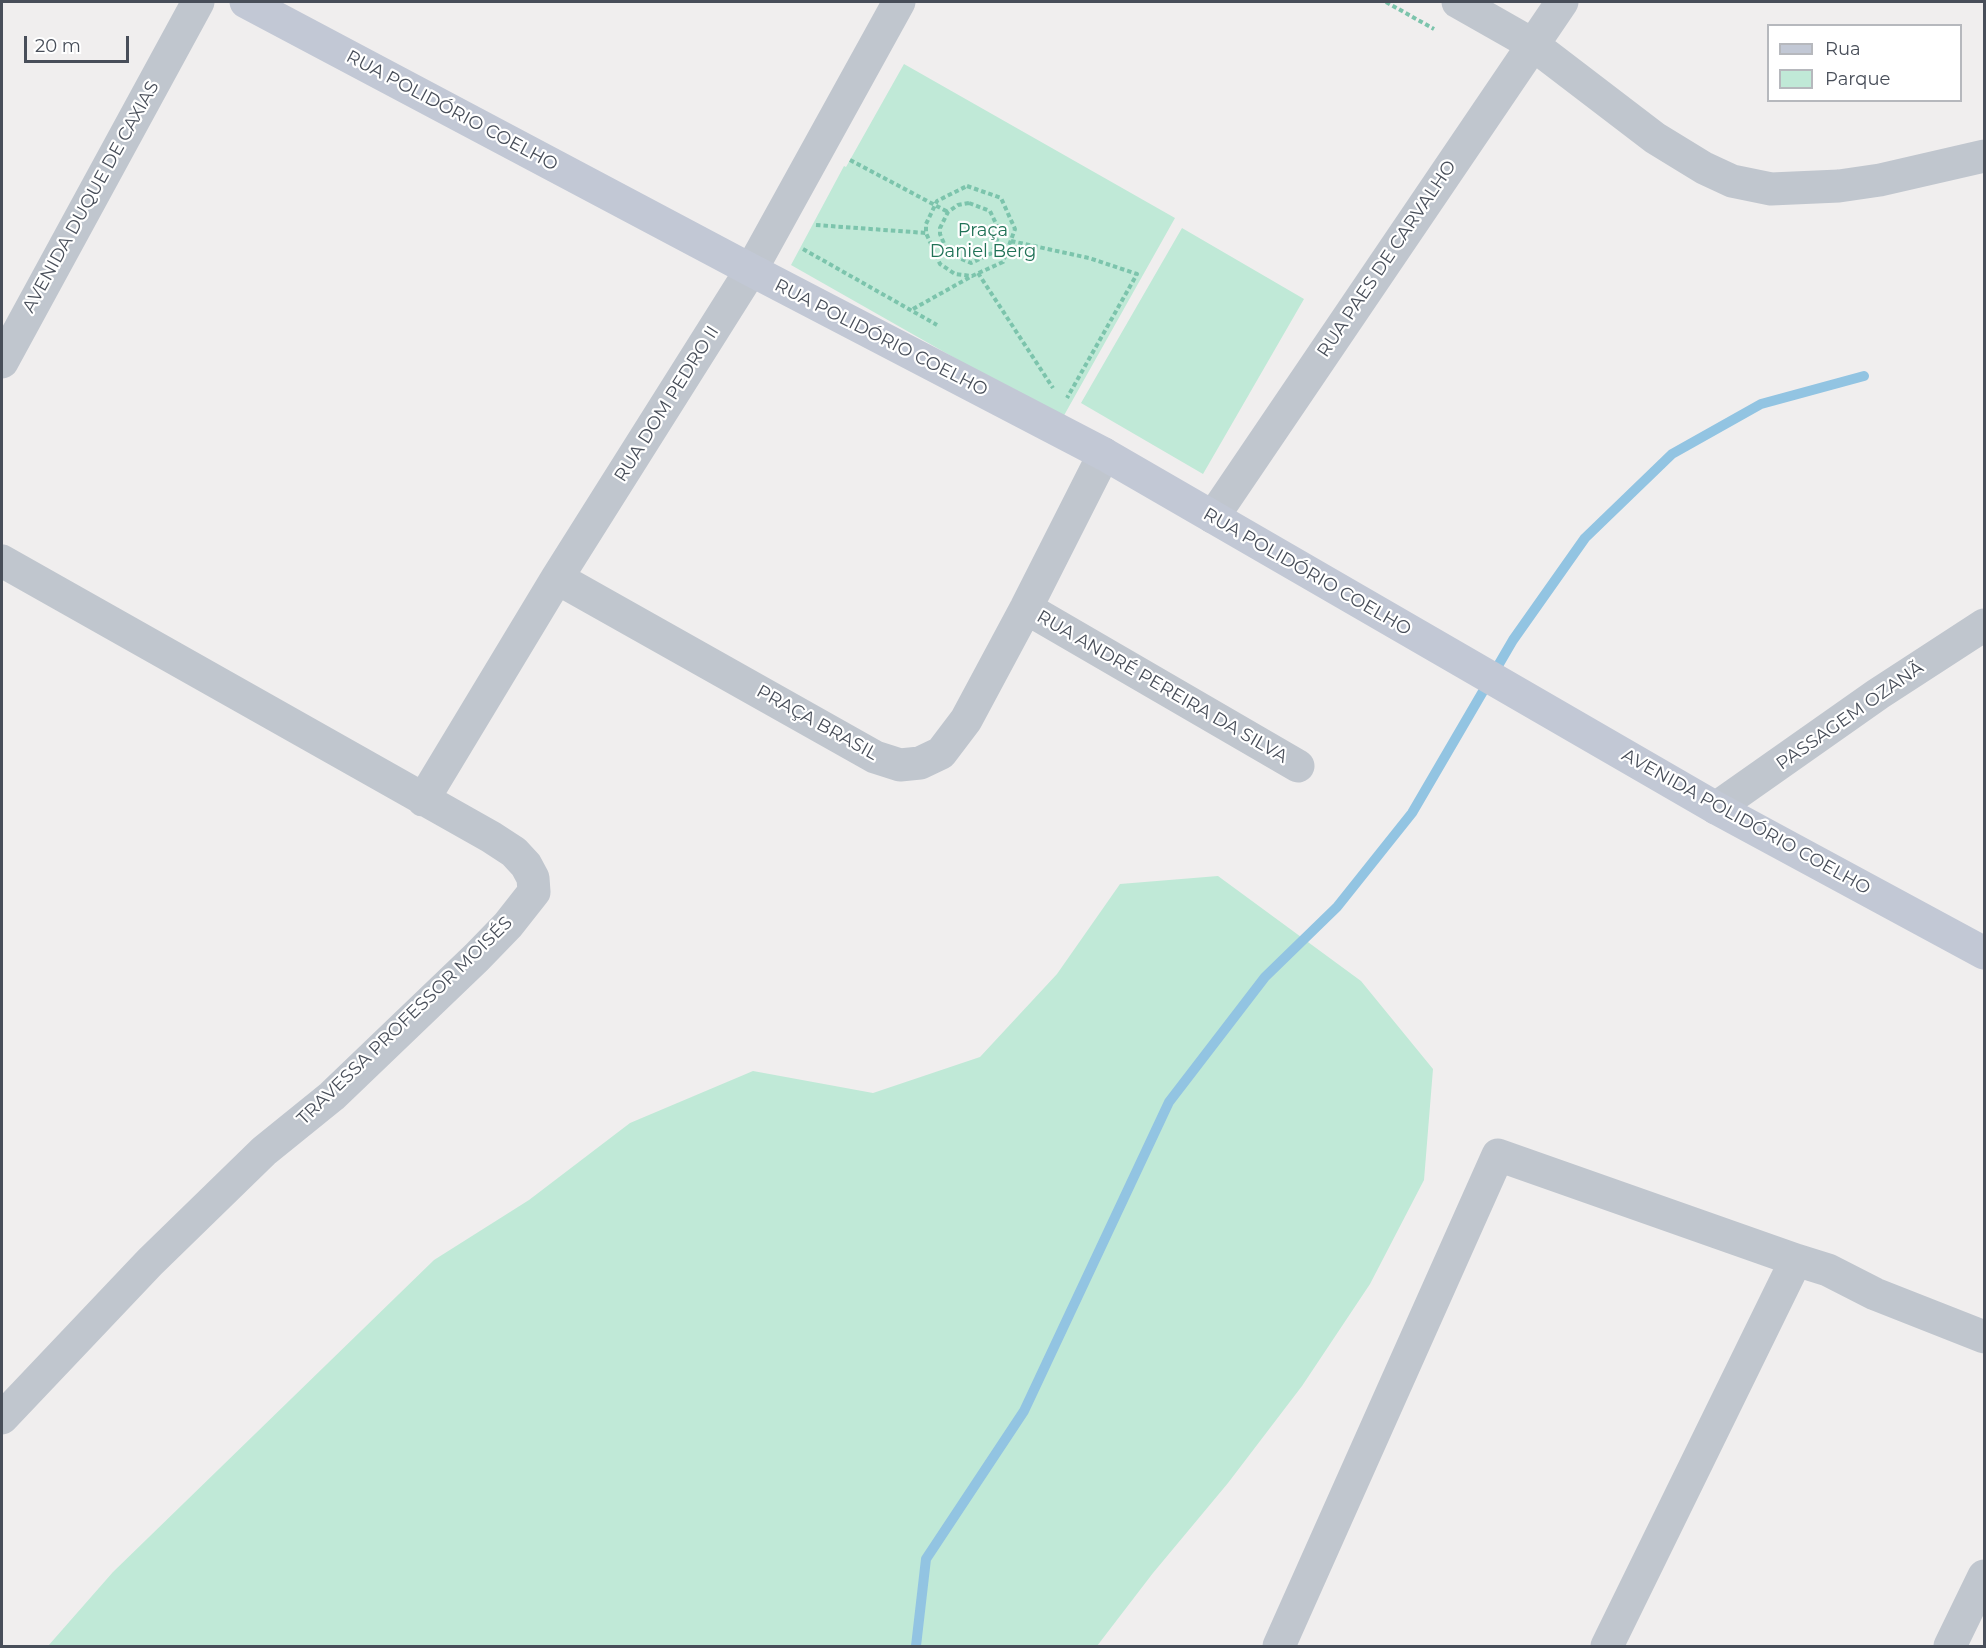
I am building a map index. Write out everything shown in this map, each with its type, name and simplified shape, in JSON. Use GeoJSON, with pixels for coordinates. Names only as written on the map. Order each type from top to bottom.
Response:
{"type":"FeatureCollection","features":[{"type":"Feature","properties":{"kind":"street","name":"AVENIDA DUQUE DE CAXIAS"},"geometry":{"type":"LineString","coordinates":[[2,362],[198,2]]}},
{"type":"Feature","properties":{"kind":"street","name":"RUA POLIDÓRIO COELHO"},"geometry":{"type":"LineString","coordinates":[[246,2],[1104,454],[1509,687]]}},
{"type":"Feature","properties":{"kind":"street","name":"RUA DOM PEDRO II"},"geometry":{"type":"LineString","coordinates":[[423,800],[557,578],[751,270],[899,2]]}},
{"type":"Feature","properties":{"kind":"street"},"geometry":{"type":"LineString","coordinates":[[1458,2],[1532,44],[1655,138],[1704,168],[1732,181],[1772,189],[1839,186],[1880,180],[1984,156]]}},
{"type":"Feature","properties":{"kind":"street","name":"RUA PAES DE CARVALHO"},"geometry":{"type":"LineString","coordinates":[[1213,517],[1562,2]]}},
{"type":"Feature","properties":{"kind":"street","name":"PRAÇA BRASIL"},"geometry":{"type":"LineString","coordinates":[[557,578],[875,757],[900,765],[920,763],[941,753],[966,720],[1104,454]]}},
{"type":"Feature","properties":{"kind":"street","name":"TRAVESSA PROFESSOR MOISÉS"},"geometry":{"type":"LineString","coordinates":[[2,561],[491,837],[514,852],[534,878],[534,892],[526,904],[477,957],[332,1096],[264,1151],[150,1262],[2,1418]]}},
{"type":"Feature","properties":{"kind":"street","name":"RUA ANDRÉ PEREIRA DA SILVA"},"geometry":{"type":"LineString","coordinates":[[1026,608],[1298,766]]}},
{"type":"Feature","properties":{"kind":"street","name":"PASSAGEM OZANÃ"},"geometry":{"type":"LineString","coordinates":[[1716,808],[1878,694],[1984,625]]}},
{"type":"Feature","properties":{"kind":"street","name":"AVENIDA POLIDÓRIO COELHO"},"geometry":{"type":"LineString","coordinates":[[1509,687],[1716,808],[1984,953]]}},
{"type":"Feature","properties":{"kind":"street"},"geometry":{"type":"LineString","coordinates":[[1279,1647],[1498,1155],[1828,1270],[1875,1294],[1984,1337]]}},
{"type":"Feature","properties":{"kind":"street"},"geometry":{"type":"LineString","coordinates":[[1607,1647],[1796,1260]]}},
{"type":"Feature","properties":{"kind":"street"},"geometry":{"type":"LineString","coordinates":[[1950,1647],[1984,1576]]}},
{"type":"Feature","properties":{"kind":"path"},"geometry":{"type":"LineString","coordinates":[[1386,2],[1436,30]]}},
{"type":"Feature","properties":{"kind":"path"},"geometry":{"type":"LineString","coordinates":[[819,146],[841,155],[948,212]]}},
{"type":"Feature","properties":{"kind":"path"},"geometry":{"type":"LineString","coordinates":[[912,309],[1003,262],[1015,230],[1001,198],[967,186],[937,201],[926,224],[926,233],[940,264],[955,274],[972,276]]}},
{"type":"Feature","properties":{"kind":"path"},"geometry":{"type":"LineString","coordinates":[[969,203],[990,211],[1000,232],[992,253],[971,263],[948,254],[940,234],[940,228],[948,212],[958,205],[969,203]]}},
{"type":"Feature","properties":{"kind":"path"},"geometry":{"type":"LineString","coordinates":[[806,224],[926,233]]}},
{"type":"Feature","properties":{"kind":"path"},"geometry":{"type":"LineString","coordinates":[[1011,241],[1089,258],[1137,274],[1064,404]]}},
{"type":"Feature","properties":{"kind":"path"},"geometry":{"type":"LineString","coordinates":[[795,244],[942,328]]}},
{"type":"Feature","properties":{"kind":"path"},"geometry":{"type":"LineString","coordinates":[[978,273],[1057,394]]}},
{"type":"Feature","properties":{"kind":"green space","name":"Praça Daniel Berg"},"geometry":{"type":"Polygon","coordinates":[[[904,64],[1175,218],[1062,419],[791,265],[844,166],[846,167],[904,64]]]}},
{"type":"Feature","properties":{"kind":"green space"},"geometry":{"type":"Polygon","coordinates":[[[1182,228],[1304,299],[1203,474],[1081,403],[1182,228]]]}},
{"type":"Feature","properties":{"kind":"green space"},"geometry":{"type":"Polygon","coordinates":[[[1218,876],[1361,981],[1433,1069],[1424,1180],[1370,1284],[1302,1386],[1228,1483],[1153,1573],[1097,1646],[48,1646],[113,1572],[434,1260],[529,1200],[630,1123],[753,1071],[873,1093],[980,1057],[1057,974],[1120,884],[1218,876]]]}},
{"type":"Feature","properties":{"kind":"waterway"},"geometry":{"type":"LineString","coordinates":[[916,1646],[926,1559],[1024,1411],[1169,1102],[1265,977],[1337,907],[1412,813],[1513,640],[1585,538],[1672,454],[1761,404],[1864,376]]}}]}
